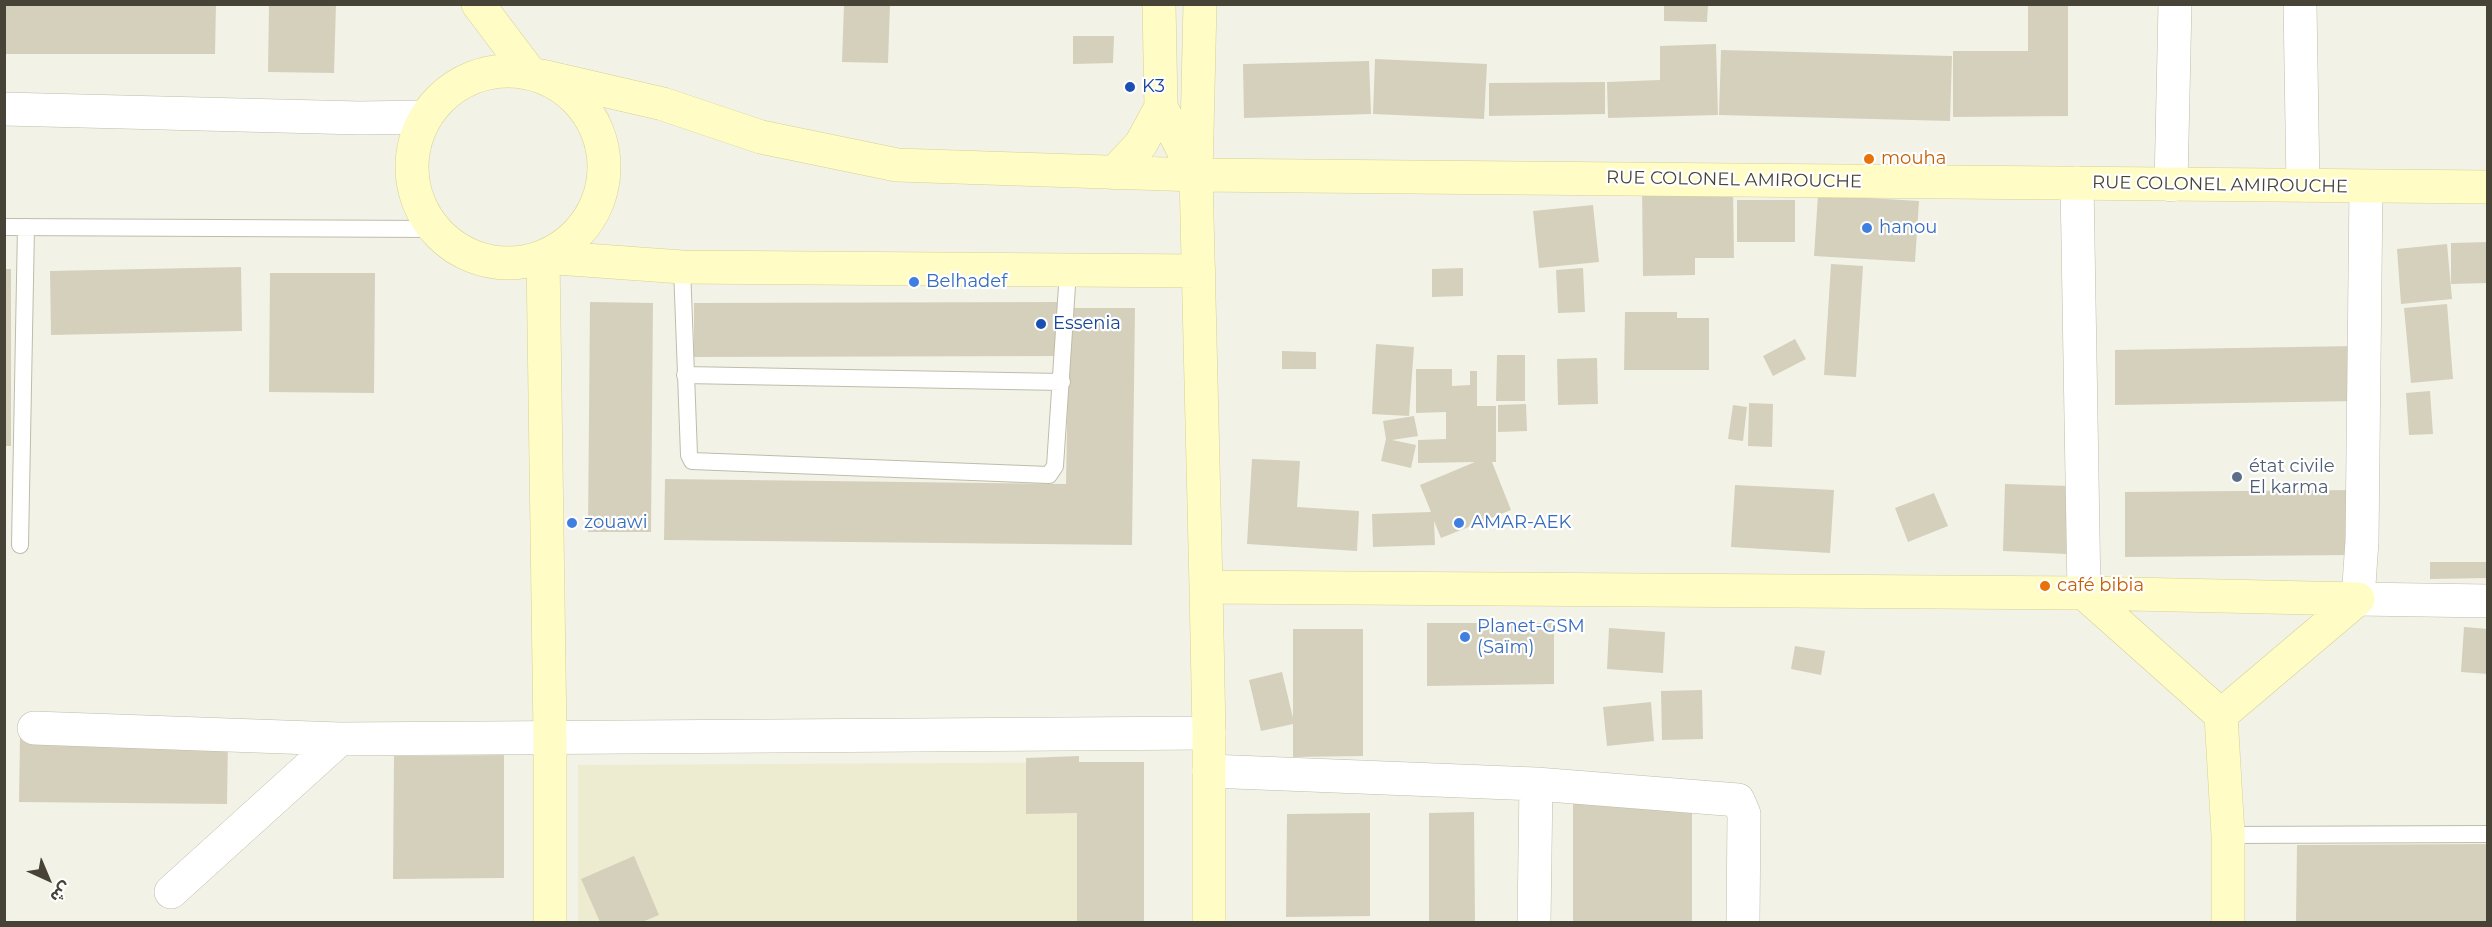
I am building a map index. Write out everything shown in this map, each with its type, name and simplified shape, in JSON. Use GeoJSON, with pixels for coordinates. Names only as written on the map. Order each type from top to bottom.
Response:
{"type":"FeatureCollection","features":[{"type":"Feature","properties":{"kind":"street"},"geometry":{"type":"LineString","coordinates":[[478,4],[534,72],[571,93],[593,118],[604,149],[604,183],[592,214],[572,240],[543,257],[513,264],[484,261],[456,250],[434,229],[418,204],[411,174],[414,144],[425,117],[447,91],[477,75],[534,72]]}},
{"type":"Feature","properties":{"kind":"street"},"geometry":{"type":"LineString","coordinates":[[1159,4],[1161,107],[1196,175]]}},
{"type":"Feature","properties":{"kind":"street"},"geometry":{"type":"LineString","coordinates":[[1200,4],[1196,175],[1209,733],[1209,922]]}},
{"type":"Feature","properties":{"kind":"street"},"geometry":{"type":"LineString","coordinates":[[2171,185],[2175,4]]}},
{"type":"Feature","properties":{"kind":"street"},"geometry":{"type":"LineString","coordinates":[[2300,4],[2304,185]]}},
{"type":"Feature","properties":{"kind":"street","name":"RUE COLONEL AMIROUCHE"},"geometry":{"type":"LineString","coordinates":[[534,72],[663,104],[761,137],[897,165],[1196,175],[2487,187]]}},
{"type":"Feature","properties":{"kind":"street"},"geometry":{"type":"LineString","coordinates":[[1114,173],[1141,144],[1161,107]]}},
{"type":"Feature","properties":{"kind":"street"},"geometry":{"type":"LineString","coordinates":[[4,109],[360,118],[425,117]]}},
{"type":"Feature","properties":{"kind":"street"},"geometry":{"type":"LineString","coordinates":[[2077,183],[2085,593],[2221,715],[2228,835],[2228,922]]}},
{"type":"Feature","properties":{"kind":"street"},"geometry":{"type":"LineString","coordinates":[[2221,715],[2358,600],[2362,542],[2366,187]]}},
{"type":"Feature","properties":{"kind":"street"},"geometry":{"type":"LineString","coordinates":[[543,257],[682,267],[1199,271]]}},
{"type":"Feature","properties":{"kind":"street"},"geometry":{"type":"LineString","coordinates":[[543,257],[550,736],[550,922]]}},
{"type":"Feature","properties":{"kind":"street"},"geometry":{"type":"LineString","coordinates":[[1206,587],[2085,593],[2487,601]]}},
{"type":"Feature","properties":{"kind":"street"},"geometry":{"type":"LineString","coordinates":[[34,728],[340,739],[1209,733]]}},
{"type":"Feature","properties":{"kind":"street"},"geometry":{"type":"LineString","coordinates":[[171,892],[340,739]]}},
{"type":"Feature","properties":{"kind":"street"},"geometry":{"type":"LineString","coordinates":[[1209,771],[1536,784],[1738,801],[1744,814],[1743,922]]}},
{"type":"Feature","properties":{"kind":"street"},"geometry":{"type":"LineString","coordinates":[[1534,922],[1536,784]]}},
{"type":"Feature","properties":{"kind":"lane"},"geometry":{"type":"LineString","coordinates":[[4,227],[434,229]]}},
{"type":"Feature","properties":{"kind":"lane"},"geometry":{"type":"LineString","coordinates":[[20,545],[26,227]]}},
{"type":"Feature","properties":{"kind":"lane"},"geometry":{"type":"LineString","coordinates":[[682,267],[689,455],[692,461],[1049,476],[1055,466],[1068,271]]}},
{"type":"Feature","properties":{"kind":"lane"},"geometry":{"type":"LineString","coordinates":[[685,375],[1062,382]]}},
{"type":"Feature","properties":{"kind":"lane"},"geometry":{"type":"LineString","coordinates":[[2228,835],[2487,834]]}},
{"type":"Feature","properties":{"kind":"shaded area"},"geometry":{"type":"Polygon","coordinates":[[[1144,762],[1144,922],[578,922],[578,765],[1144,762]]]}},
{"type":"Feature","properties":{"kind":"building"},"geometry":{"type":"Polygon","coordinates":[[[4,4],[216,4],[215,54],[4,54],[4,4]]]}},
{"type":"Feature","properties":{"kind":"building"},"geometry":{"type":"Polygon","coordinates":[[[269,4],[336,4],[334,73],[268,72],[269,4]]]}},
{"type":"Feature","properties":{"kind":"building"},"geometry":{"type":"Polygon","coordinates":[[[844,4],[890,4],[888,63],[842,62],[844,4]]]}},
{"type":"Feature","properties":{"kind":"building"},"geometry":{"type":"Polygon","coordinates":[[[1664,5],[1708,5],[1707,22],[1664,21],[1664,5]]]}},
{"type":"Feature","properties":{"kind":"building"},"geometry":{"type":"Polygon","coordinates":[[[2068,5],[2068,116],[1953,117],[1953,51],[2028,51],[2028,6],[2068,5]]]}},
{"type":"Feature","properties":{"kind":"building"},"geometry":{"type":"Polygon","coordinates":[[[1073,36],[1114,36],[1113,63],[1073,64],[1073,36]]]}},
{"type":"Feature","properties":{"kind":"building"},"geometry":{"type":"Polygon","coordinates":[[[1716,44],[1718,115],[1608,118],[1607,82],[1660,80],[1660,46],[1716,44]]]}},
{"type":"Feature","properties":{"kind":"building"},"geometry":{"type":"Polygon","coordinates":[[[1721,50],[1952,56],[1950,121],[1719,115],[1721,50]]]}},
{"type":"Feature","properties":{"kind":"building"},"geometry":{"type":"Polygon","coordinates":[[[1375,59],[1487,64],[1484,119],[1373,114],[1375,59]]]}},
{"type":"Feature","properties":{"kind":"building"},"geometry":{"type":"Polygon","coordinates":[[[1369,61],[1371,114],[1244,118],[1243,64],[1369,61]]]}},
{"type":"Feature","properties":{"kind":"building"},"geometry":{"type":"Polygon","coordinates":[[[1605,82],[1605,114],[1489,116],[1489,83],[1605,82]]]}},
{"type":"Feature","properties":{"kind":"building"},"geometry":{"type":"Polygon","coordinates":[[[1733,185],[1734,258],[1695,258],[1695,275],[1643,276],[1642,186],[1733,185]]]}},
{"type":"Feature","properties":{"kind":"building","name":"hanou"},"geometry":{"type":"Polygon","coordinates":[[[1818,195],[1919,201],[1915,262],[1814,256],[1818,195]]]}},
{"type":"Feature","properties":{"kind":"building"},"geometry":{"type":"Polygon","coordinates":[[[1737,200],[1795,200],[1795,242],[1737,242],[1737,200]]]}},
{"type":"Feature","properties":{"kind":"building"},"geometry":{"type":"Polygon","coordinates":[[[1593,205],[1599,262],[1539,268],[1533,211],[1593,205]]]}},
{"type":"Feature","properties":{"kind":"building"},"geometry":{"type":"Polygon","coordinates":[[[2488,242],[2488,283],[2451,284],[2451,243],[2488,242]]]}},
{"type":"Feature","properties":{"kind":"building"},"geometry":{"type":"Polygon","coordinates":[[[2447,244],[2452,299],[2401,304],[2397,249],[2447,244]]]}},
{"type":"Feature","properties":{"kind":"building"},"geometry":{"type":"Polygon","coordinates":[[[1831,264],[1863,266],[1856,377],[1824,375],[1831,264]]]}},
{"type":"Feature","properties":{"kind":"building"},"geometry":{"type":"Polygon","coordinates":[[[241,267],[242,331],[51,335],[50,271],[241,267]]]}},
{"type":"Feature","properties":{"kind":"building"},"geometry":{"type":"Polygon","coordinates":[[[1463,268],[1463,296],[1432,297],[1432,269],[1463,268]]]}},
{"type":"Feature","properties":{"kind":"building"},"geometry":{"type":"Polygon","coordinates":[[[1583,268],[1585,312],[1558,313],[1556,270],[1583,268]]]}},
{"type":"Feature","properties":{"kind":"building"},"geometry":{"type":"Polygon","coordinates":[[[4,269],[11,269],[11,446],[4,446],[4,269]]]}},
{"type":"Feature","properties":{"kind":"building"},"geometry":{"type":"Polygon","coordinates":[[[270,273],[375,273],[374,393],[269,392],[270,273]]]}},
{"type":"Feature","properties":{"kind":"building"},"geometry":{"type":"Polygon","coordinates":[[[590,302],[653,303],[651,532],[588,532],[590,302]]]}},
{"type":"Feature","properties":{"kind":"building"},"geometry":{"type":"Polygon","coordinates":[[[1062,302],[1062,356],[694,357],[694,303],[1062,302]]]}},
{"type":"Feature","properties":{"kind":"building"},"geometry":{"type":"Polygon","coordinates":[[[2447,304],[2453,379],[2411,383],[2404,308],[2447,304]]]}},
{"type":"Feature","properties":{"kind":"building"},"geometry":{"type":"Polygon","coordinates":[[[1069,308],[1135,308],[1132,545],[664,540],[665,479],[1066,484],[1069,308]]]}},
{"type":"Feature","properties":{"kind":"building"},"geometry":{"type":"Polygon","coordinates":[[[1625,312],[1677,312],[1677,318],[1709,318],[1709,370],[1624,370],[1625,312]]]}},
{"type":"Feature","properties":{"kind":"building"},"geometry":{"type":"Polygon","coordinates":[[[1795,339],[1806,359],[1773,376],[1763,356],[1795,339]]]}},
{"type":"Feature","properties":{"kind":"building"},"geometry":{"type":"Polygon","coordinates":[[[1376,344],[1414,347],[1409,416],[1372,414],[1376,344]]]}},
{"type":"Feature","properties":{"kind":"building"},"geometry":{"type":"Polygon","coordinates":[[[2356,346],[2357,401],[2115,405],[2115,350],[2356,346]]]}},
{"type":"Feature","properties":{"kind":"building"},"geometry":{"type":"Polygon","coordinates":[[[1282,351],[1316,352],[1316,369],[1282,369],[1282,351]]]}},
{"type":"Feature","properties":{"kind":"building"},"geometry":{"type":"Polygon","coordinates":[[[1497,355],[1525,355],[1525,401],[1496,401],[1497,355]]]}},
{"type":"Feature","properties":{"kind":"building"},"geometry":{"type":"Polygon","coordinates":[[[1597,358],[1598,404],[1558,405],[1557,359],[1597,358]]]}},
{"type":"Feature","properties":{"kind":"building"},"geometry":{"type":"Polygon","coordinates":[[[1416,369],[1452,369],[1452,386],[1470,385],[1470,371],[1477,371],[1477,406],[1496,406],[1496,462],[1492,462],[1511,510],[1441,538],[1434,521],[1435,545],[1373,547],[1372,514],[1431,512],[1420,485],[1475,462],[1418,463],[1418,440],[1446,439],[1446,412],[1416,413],[1416,369]]]}},
{"type":"Feature","properties":{"kind":"building"},"geometry":{"type":"Polygon","coordinates":[[[2430,391],[2433,434],[2409,435],[2406,393],[2430,391]]]}},
{"type":"Feature","properties":{"kind":"building"},"geometry":{"type":"Polygon","coordinates":[[[1749,403],[1773,404],[1772,447],[1748,446],[1749,403]]]}},
{"type":"Feature","properties":{"kind":"building"},"geometry":{"type":"Polygon","coordinates":[[[1526,404],[1527,431],[1498,432],[1498,405],[1526,404]]]}},
{"type":"Feature","properties":{"kind":"building"},"geometry":{"type":"Polygon","coordinates":[[[1733,405],[1747,407],[1743,441],[1728,439],[1733,405]]]}},
{"type":"Feature","properties":{"kind":"building"},"geometry":{"type":"Polygon","coordinates":[[[1414,416],[1418,436],[1392,440],[1416,445],[1411,468],[1381,461],[1386,439],[1383,421],[1414,416]]]}},
{"type":"Feature","properties":{"kind":"building"},"geometry":{"type":"Polygon","coordinates":[[[1252,459],[1300,461],[1297,507],[1359,511],[1357,551],[1247,544],[1252,459]]]}},
{"type":"Feature","properties":{"kind":"building"},"geometry":{"type":"Polygon","coordinates":[[[2005,484],[2069,486],[2067,554],[2003,551],[2005,484]]]}},
{"type":"Feature","properties":{"kind":"building"},"geometry":{"type":"Polygon","coordinates":[[[1735,485],[1834,490],[1830,553],[1731,547],[1735,485]]]}},
{"type":"Feature","properties":{"kind":"building"},"geometry":{"type":"Polygon","coordinates":[[[2353,490],[2353,555],[2125,557],[2125,492],[2353,490]]]}},
{"type":"Feature","properties":{"kind":"building"},"geometry":{"type":"Polygon","coordinates":[[[1934,493],[1948,526],[1908,542],[1895,508],[1934,493]]]}},
{"type":"Feature","properties":{"kind":"building"},"geometry":{"type":"Polygon","coordinates":[[[2430,562],[2488,562],[2488,578],[2430,579],[2430,562]]]}},
{"type":"Feature","properties":{"kind":"building"},"geometry":{"type":"Polygon","coordinates":[[[1427,623],[1554,623],[1554,684],[1427,686],[1427,623]]]}},
{"type":"Feature","properties":{"kind":"building"},"geometry":{"type":"Polygon","coordinates":[[[2464,627],[2488,629],[2488,674],[2461,672],[2464,627]]]}},
{"type":"Feature","properties":{"kind":"building"},"geometry":{"type":"Polygon","coordinates":[[[1609,628],[1665,632],[1663,673],[1607,669],[1609,628]]]}},
{"type":"Feature","properties":{"kind":"building"},"geometry":{"type":"Polygon","coordinates":[[[1293,629],[1363,629],[1363,756],[1293,757],[1293,724],[1261,731],[1249,680],[1282,672],[1293,718],[1293,629]]]}},
{"type":"Feature","properties":{"kind":"building"},"geometry":{"type":"Polygon","coordinates":[[[1795,646],[1825,651],[1821,675],[1791,669],[1795,646]]]}},
{"type":"Feature","properties":{"kind":"building"},"geometry":{"type":"Polygon","coordinates":[[[1702,690],[1703,739],[1662,740],[1661,691],[1702,690]]]}},
{"type":"Feature","properties":{"kind":"building"},"geometry":{"type":"Polygon","coordinates":[[[1651,702],[1654,741],[1607,746],[1603,707],[1651,702]]]}},
{"type":"Feature","properties":{"kind":"building"},"geometry":{"type":"Polygon","coordinates":[[[20,737],[228,739],[227,804],[19,802],[20,737]]]}},
{"type":"Feature","properties":{"kind":"building"},"geometry":{"type":"Polygon","coordinates":[[[504,755],[504,878],[393,879],[394,756],[504,755]]]}},
{"type":"Feature","properties":{"kind":"building"},"geometry":{"type":"Polygon","coordinates":[[[1079,756],[1079,762],[1144,762],[1144,922],[1077,922],[1077,813],[1026,814],[1026,758],[1079,756]]]}},
{"type":"Feature","properties":{"kind":"building"},"geometry":{"type":"Polygon","coordinates":[[[1692,797],[1692,922],[1573,922],[1573,798],[1692,797]]]}},
{"type":"Feature","properties":{"kind":"building"},"geometry":{"type":"Polygon","coordinates":[[[1474,812],[1475,922],[1429,922],[1429,813],[1474,812]]]}},
{"type":"Feature","properties":{"kind":"building"},"geometry":{"type":"Polygon","coordinates":[[[1370,813],[1370,916],[1286,917],[1287,814],[1370,813]]]}},
{"type":"Feature","properties":{"kind":"building"},"geometry":{"type":"Polygon","coordinates":[[[2488,844],[2488,922],[2296,922],[2297,845],[2488,844]]]}},
{"type":"Feature","properties":{"kind":"building"},"geometry":{"type":"Polygon","coordinates":[[[634,856],[659,915],[642,922],[600,922],[581,879],[634,856]]]}},
{"type":"Feature","properties":{"kind":"place","name":"K3"},"geometry":{"type":"Point","coordinates":[1130,87]}},
{"type":"Feature","properties":{"kind":"place","name":"mouha"},"geometry":{"type":"Point","coordinates":[1869,159]}},
{"type":"Feature","properties":{"kind":"place","name":"hanou"},"geometry":{"type":"Point","coordinates":[1867,228]}},
{"type":"Feature","properties":{"kind":"place","name":"Belhadef"},"geometry":{"type":"Point","coordinates":[914,282]}},
{"type":"Feature","properties":{"kind":"place","name":"Essenia"},"geometry":{"type":"Point","coordinates":[1041,324]}},
{"type":"Feature","properties":{"kind":"place","name":"état civile El karma"},"geometry":{"type":"Point","coordinates":[2237,477]}},
{"type":"Feature","properties":{"kind":"place","name":"zouawi"},"geometry":{"type":"Point","coordinates":[572,523]}},
{"type":"Feature","properties":{"kind":"place","name":"AMAR-AEK"},"geometry":{"type":"Point","coordinates":[1459,523]}},
{"type":"Feature","properties":{"kind":"place","name":"café bibia"},"geometry":{"type":"Point","coordinates":[2045,586]}},
{"type":"Feature","properties":{"kind":"place","name":"Planet-GSM (Saïm)"},"geometry":{"type":"Point","coordinates":[1465,637]}}]}
